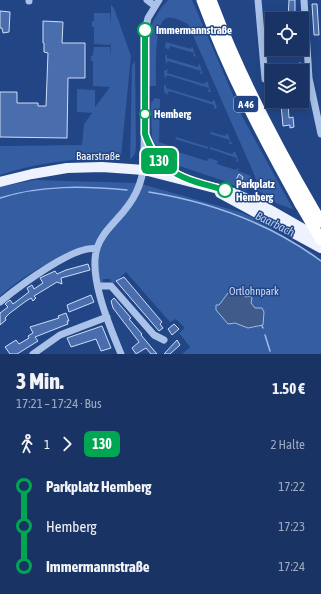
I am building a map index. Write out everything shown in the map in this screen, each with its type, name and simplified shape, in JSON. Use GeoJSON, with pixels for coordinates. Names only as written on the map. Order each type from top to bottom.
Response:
{"type":"FeatureCollection","features":[{"type":"Feature","properties":{"kind":"highway","name":"A 46"},"geometry":{"type":"LineString","coordinates":[[202,0],[228,66],[250,113],[304,202],[321,222]]}},
{"type":"Feature","properties":{"kind":"highway","name":"A 46"},"geometry":{"type":"LineString","coordinates":[[211,0],[236,63],[321,240]]}},
{"type":"Feature","properties":{"kind":"main road","name":"Baarstraße"},"geometry":{"type":"LineString","coordinates":[[0,182],[32,174],[67,168],[102,167],[144,170],[196,182],[234,193],[251,200],[321,240]]}},
{"type":"Feature","properties":{"kind":"main road","name":"Baarstraße"},"geometry":{"type":"LineString","coordinates":[[196,182],[321,248]]}},
{"type":"Feature","properties":{"kind":"street"},"geometry":{"type":"LineString","coordinates":[[121,354],[107,318],[98,286],[96,249],[107,229],[132,201],[141,183],[144,170],[145,30],[148,18],[157,2],[147,0]]}},
{"type":"Feature","properties":{"kind":"street"},"geometry":{"type":"LineString","coordinates":[[258,0],[265,79]]}},
{"type":"Feature","properties":{"kind":"street"},"geometry":{"type":"LineString","coordinates":[[304,0],[308,78],[321,134]]}},
{"type":"Feature","properties":{"kind":"street"},"geometry":{"type":"LineString","coordinates":[[145,134],[150,148],[157,159],[186,180]]}},
{"type":"Feature","properties":{"kind":"street"},"geometry":{"type":"LineString","coordinates":[[0,302],[38,274],[61,260],[82,249],[96,249]]}},
{"type":"Feature","properties":{"kind":"street"},"geometry":{"type":"LineString","coordinates":[[98,286],[111,286],[154,335],[164,340]]}},
{"type":"Feature","properties":{"kind":"street"},"geometry":{"type":"LineString","coordinates":[[33,354],[60,334],[107,318]]}},
{"type":"Feature","properties":{"kind":"green space"},"geometry":{"type":"Polygon","coordinates":[[[168,0],[192,0],[242,116],[293,209],[278,204],[256,189],[258,185],[254,174],[188,24],[170,17],[161,23],[156,50],[156,86],[148,86],[150,27],[161,8],[168,0]]]}},
{"type":"Feature","properties":{"kind":"green space"},"geometry":{"type":"Polygon","coordinates":[[[111,5],[114,8],[131,56],[121,156],[60,161],[29,167],[0,175],[0,146],[82,145],[84,124],[92,113],[77,112],[77,89],[95,90],[95,107],[110,87],[93,86],[93,61],[91,61],[91,56],[93,55],[94,47],[110,47],[110,57],[111,43],[110,45],[94,44],[94,27],[92,27],[92,21],[94,21],[94,13],[110,13],[111,23],[111,5]]]}},
{"type":"Feature","properties":{"kind":"green space"},"geometry":{"type":"Polygon","coordinates":[[[166,42],[191,49],[192,46],[196,57],[193,56],[194,53],[170,46],[169,49],[165,48],[166,42]]]}},
{"type":"Feature","properties":{"kind":"green space"},"geometry":{"type":"Polygon","coordinates":[[[167,54],[167,58],[198,67],[199,63],[203,74],[200,74],[201,71],[168,61],[166,64],[165,56],[167,54]]]}},
{"type":"Feature","properties":{"kind":"green space"},"geometry":{"type":"Polygon","coordinates":[[[135,61],[136,146],[135,154],[130,160],[132,65],[135,61]]]}},
{"type":"Feature","properties":{"kind":"green space"},"geometry":{"type":"Polygon","coordinates":[[[168,69],[167,73],[204,84],[207,81],[211,92],[208,92],[209,88],[167,75],[165,79],[164,71],[168,69]]]}},
{"type":"Feature","properties":{"kind":"green space"},"geometry":{"type":"Polygon","coordinates":[[[166,84],[166,88],[212,102],[214,99],[217,108],[214,109],[214,105],[169,91],[167,95],[164,91],[164,86],[166,84]]]}},
{"type":"Feature","properties":{"kind":"green space"},"geometry":{"type":"Polygon","coordinates":[[[155,98],[160,99],[159,142],[171,146],[169,152],[160,155],[152,143],[151,103],[155,98]]]}},
{"type":"Feature","properties":{"kind":"green space"},"geometry":{"type":"Polygon","coordinates":[[[211,132],[225,136],[227,133],[232,144],[229,144],[230,140],[210,134],[211,132]]]}},
{"type":"Feature","properties":{"kind":"green space"},"geometry":{"type":"Polygon","coordinates":[[[176,137],[208,147],[208,149],[175,139],[176,137]]]}},
{"type":"Feature","properties":{"kind":"green space"},"geometry":{"type":"Polygon","coordinates":[[[173,147],[176,148],[175,151],[207,161],[209,158],[218,161],[217,164],[236,170],[239,167],[238,171],[251,176],[250,188],[245,191],[224,181],[168,162],[162,157],[171,155],[173,147]]]}},
{"type":"Feature","properties":{"kind":"green space"},"geometry":{"type":"Polygon","coordinates":[[[210,147],[232,154],[235,151],[239,162],[236,161],[237,158],[210,149],[210,147]]]}},
{"type":"Feature","properties":{"kind":"green space","name":"Ortlohnpark"},"geometry":{"type":"Polygon","coordinates":[[[34,180],[138,183],[240,212],[256,219],[314,254],[321,262],[321,354],[182,354],[190,347],[179,333],[185,328],[176,319],[170,322],[126,272],[113,284],[110,279],[103,279],[103,283],[99,282],[97,250],[71,254],[45,265],[21,280],[0,296],[0,187],[34,180]]]}},
{"type":"Feature","properties":{"kind":"shaded area"},"geometry":{"type":"Polygon","coordinates":[[[236,292],[246,297],[250,296],[252,298],[251,303],[255,308],[262,308],[264,312],[263,325],[248,328],[235,323],[228,324],[216,310],[216,305],[219,305],[228,293],[236,292]]]}},
{"type":"Feature","properties":{"kind":"building"},"geometry":{"type":"Polygon","coordinates":[[[289,0],[295,0],[295,12],[288,12],[289,0]]]}},
{"type":"Feature","properties":{"kind":"building"},"geometry":{"type":"Polygon","coordinates":[[[312,4],[317,4],[319,35],[314,35],[312,4]]]}},
{"type":"Feature","properties":{"kind":"building"},"geometry":{"type":"Polygon","coordinates":[[[0,11],[10,12],[9,32],[3,33],[2,28],[0,28],[0,11]]]}},
{"type":"Feature","properties":{"kind":"building"},"geometry":{"type":"Polygon","coordinates":[[[43,21],[63,22],[62,43],[85,43],[85,78],[68,78],[67,138],[0,137],[0,92],[17,92],[17,103],[38,103],[38,106],[46,106],[48,53],[44,52],[43,21]]]}},
{"type":"Feature","properties":{"kind":"building"},"geometry":{"type":"Polygon","coordinates":[[[281,108],[288,108],[289,118],[293,117],[294,127],[290,128],[290,125],[283,126],[281,108]]]}},
{"type":"Feature","properties":{"kind":"building"},"geometry":{"type":"Polygon","coordinates":[[[239,174],[243,177],[241,182],[236,180],[239,174]]]}},
{"type":"Feature","properties":{"kind":"building"},"geometry":{"type":"Polygon","coordinates":[[[88,264],[90,270],[61,278],[62,284],[57,282],[34,296],[36,298],[33,301],[31,298],[26,301],[10,313],[5,318],[6,320],[0,325],[0,313],[8,307],[5,304],[10,300],[13,304],[29,292],[27,288],[32,285],[34,289],[43,283],[40,278],[55,271],[57,274],[88,264]]]}},
{"type":"Feature","properties":{"kind":"building"},"geometry":{"type":"Polygon","coordinates":[[[124,277],[162,322],[160,324],[163,328],[159,331],[116,281],[124,277]]]}},
{"type":"Feature","properties":{"kind":"building"},"geometry":{"type":"Polygon","coordinates":[[[91,295],[94,302],[69,312],[67,305],[91,295]]]}},
{"type":"Feature","properties":{"kind":"building"},"geometry":{"type":"Polygon","coordinates":[[[114,298],[131,318],[129,319],[157,354],[151,354],[146,348],[136,354],[132,348],[139,342],[113,308],[111,301],[114,298]]]}},
{"type":"Feature","properties":{"kind":"building"},"geometry":{"type":"Polygon","coordinates":[[[66,313],[69,321],[67,321],[68,324],[35,337],[38,341],[17,354],[10,354],[5,347],[16,340],[19,344],[29,338],[28,336],[33,333],[30,327],[59,318],[58,316],[66,313]]]}},
{"type":"Feature","properties":{"kind":"building"},"geometry":{"type":"Polygon","coordinates":[[[174,324],[179,329],[172,335],[168,329],[174,324]]]}},
{"type":"Feature","properties":{"kind":"building"},"geometry":{"type":"Polygon","coordinates":[[[102,326],[111,348],[101,351],[96,339],[71,347],[67,338],[102,326]]]}},
{"type":"Feature","properties":{"kind":"building"},"geometry":{"type":"Polygon","coordinates":[[[177,340],[180,345],[170,354],[164,354],[177,340]]]}},
{"type":"Feature","properties":{"kind":"waterway","name":"Baarbach"},"geometry":{"type":"LineString","coordinates":[[0,198],[47,189],[79,187],[127,190]]}},
{"type":"Feature","properties":{"kind":"waterway","name":"Baarbach"},"geometry":{"type":"LineString","coordinates":[[149,192],[195,202],[239,216],[282,236],[321,261]]}},
{"type":"Feature","properties":{"kind":"waterway"},"geometry":{"type":"LineString","coordinates":[[265,335],[270,351]]}},
{"type":"Feature","properties":{"kind":"bus line","name":"130"},"geometry":{"type":"LineString","coordinates":[[145,30],[145,134],[150,148],[160,162],[186,180],[225,190]]}},
{"type":"Feature","properties":{"kind":"place","name":"Immermannstraße"},"geometry":{"type":"Point","coordinates":[145,30]}},
{"type":"Feature","properties":{"kind":"place","name":"Hemberg"},"geometry":{"type":"Point","coordinates":[145,114]}},
{"type":"Feature","properties":{"kind":"place","name":"Parkplatz Hemberg"},"geometry":{"type":"Point","coordinates":[225,190]}}]}
